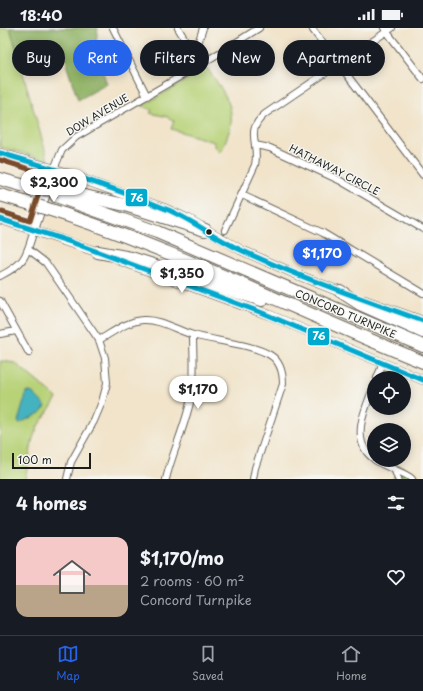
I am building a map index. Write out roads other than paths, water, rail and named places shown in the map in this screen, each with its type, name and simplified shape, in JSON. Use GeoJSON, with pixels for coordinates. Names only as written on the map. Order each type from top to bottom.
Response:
{"type":"FeatureCollection","features":[{"type":"Feature","properties":{"kind":"highway","name":"CONCORD TURNPIKE"},"geometry":{"type":"LineString","coordinates":[[0,180],[36,190],[57,193],[158,232],[423,346]]}},
{"type":"Feature","properties":{"kind":"highway"},"geometry":{"type":"LineString","coordinates":[[57,193],[63,190],[125,205],[205,230]]}},
{"type":"Feature","properties":{"kind":"highway","name":"CONCORD TURNPIKE"},"geometry":{"type":"LineString","coordinates":[[0,195],[112,230],[423,362]]}},
{"type":"Feature","properties":{"kind":"highway"},"geometry":{"type":"LineString","coordinates":[[98,252],[131,258],[255,298],[292,306]]}},
{"type":"Feature","properties":{"kind":"highway"},"geometry":{"type":"LineString","coordinates":[[340,291],[360,304],[423,332]]}},
{"type":"Feature","properties":{"kind":"main road","name":"CONCORD TURNPIKE"},"geometry":{"type":"LineString","coordinates":[[0,153],[54,169],[166,209],[254,256],[340,291],[423,321]]}},
{"type":"Feature","properties":{"kind":"main road"},"geometry":{"type":"LineString","coordinates":[[0,219],[98,252],[260,312],[423,380]]}},
{"type":"Feature","properties":{"kind":"street"},"geometry":{"type":"LineString","coordinates":[[114,28],[147,96]]}},
{"type":"Feature","properties":{"kind":"street"},"geometry":{"type":"LineString","coordinates":[[178,28],[185,40]]}},
{"type":"Feature","properties":{"kind":"street"},"geometry":{"type":"LineString","coordinates":[[199,40],[203,28]]}},
{"type":"Feature","properties":{"kind":"street","name":"DOW AVENUE"},"geometry":{"type":"LineString","coordinates":[[209,60],[259,28]]}},
{"type":"Feature","properties":{"kind":"street"},"geometry":{"type":"LineString","coordinates":[[372,40],[387,29],[423,80]]}},
{"type":"Feature","properties":{"kind":"street"},"geometry":{"type":"LineString","coordinates":[[313,30],[320,40]]}},
{"type":"Feature","properties":{"kind":"street","name":"DOW AVENUE"},"geometry":{"type":"LineString","coordinates":[[0,276],[10,271],[21,262],[28,249],[60,153],[71,141],[182,76]]}},
{"type":"Feature","properties":{"kind":"street"},"geometry":{"type":"LineString","coordinates":[[225,230],[255,165],[257,154],[253,131],[256,124],[262,117],[321,76]]}},
{"type":"Feature","properties":{"kind":"street"},"geometry":{"type":"LineString","coordinates":[[347,76],[423,175]]}},
{"type":"Feature","properties":{"kind":"street","name":"HATHAWAY CIRCLE"},"geometry":{"type":"LineString","coordinates":[[255,146],[270,148],[339,180],[423,229]]}},
{"type":"Feature","properties":{"kind":"street"},"geometry":{"type":"LineString","coordinates":[[242,195],[323,233],[423,293]]}},
{"type":"Feature","properties":{"kind":"street"},"geometry":{"type":"LineString","coordinates":[[28,249],[46,262],[98,340],[103,349],[106,365],[105,392],[99,411],[71,462],[67,479]]}},
{"type":"Feature","properties":{"kind":"street"},"geometry":{"type":"LineString","coordinates":[[0,301],[29,353]]}},
{"type":"Feature","properties":{"kind":"street"},"geometry":{"type":"LineString","coordinates":[[98,340],[130,323],[142,320],[158,322],[193,335],[259,350],[270,355],[282,370],[282,392],[255,468],[253,479]]}},
{"type":"Feature","properties":{"kind":"street"},"geometry":{"type":"LineString","coordinates":[[0,334],[16,331]]}},
{"type":"Feature","properties":{"kind":"street"},"geometry":{"type":"LineString","coordinates":[[166,479],[192,394],[194,378],[193,335]]}},
{"type":"Feature","properties":{"kind":"street"},"geometry":{"type":"LineString","coordinates":[[379,371],[382,363]]}},
{"type":"Feature","properties":{"kind":"street"},"geometry":{"type":"LineString","coordinates":[[367,404],[360,431],[363,446],[367,453]]}},
{"type":"Feature","properties":{"kind":"street"},"geometry":{"type":"LineString","coordinates":[[389,467],[409,476],[412,479]]}},
{"type":"Feature","properties":{"kind":"street"},"geometry":{"type":"LineString","coordinates":[[395,470],[398,479]]}},
{"type":"Feature","properties":{"kind":"water"},"geometry":{"type":"Polygon","coordinates":[[[27,391],[33,393],[46,406],[40,413],[20,423],[18,422],[27,391]]]}}]}
